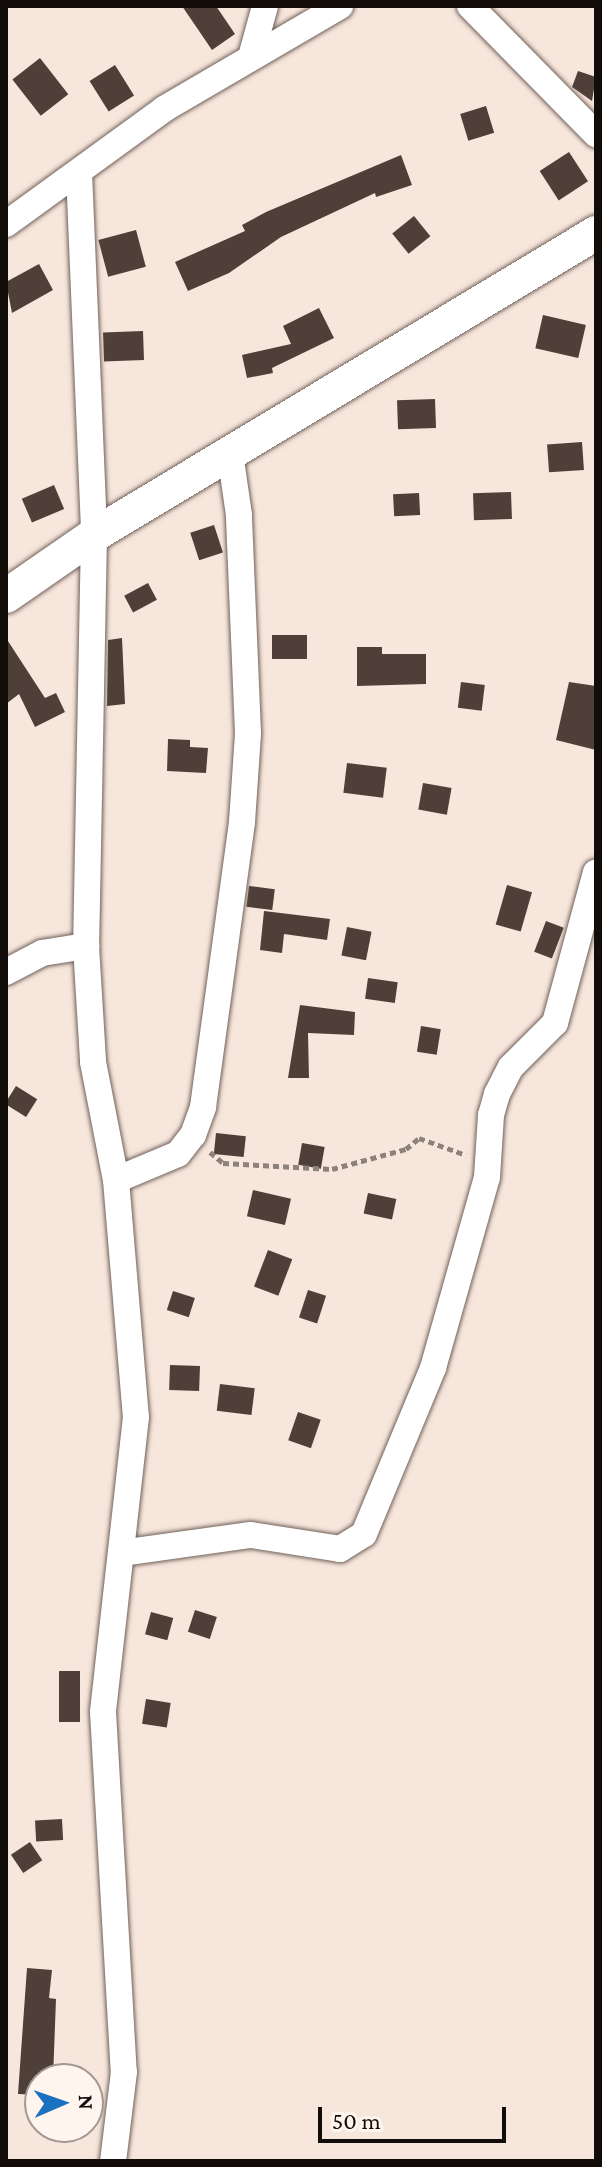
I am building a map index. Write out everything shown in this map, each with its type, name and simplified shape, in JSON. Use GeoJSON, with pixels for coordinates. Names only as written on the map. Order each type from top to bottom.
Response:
{"type":"FeatureCollection","features":[{"type":"Feature","properties":{"kind":"street"},"geometry":{"type":"LineString","coordinates":[[251,57],[265,6]]}},
{"type":"Feature","properties":{"kind":"street"},"geometry":{"type":"LineString","coordinates":[[6,224],[164,109],[340,6]]}},
{"type":"Feature","properties":{"kind":"street"},"geometry":{"type":"LineString","coordinates":[[470,6],[596,134]]}},
{"type":"Feature","properties":{"kind":"street"},"geometry":{"type":"LineString","coordinates":[[79,172],[94,535],[86,946],[93,1062],[116,1180],[136,1417],[103,1712],[124,2072],[113,2161]]}},
{"type":"Feature","properties":{"kind":"street"},"geometry":{"type":"LineString","coordinates":[[6,596],[94,535],[596,233]]}},
{"type":"Feature","properties":{"kind":"street"},"geometry":{"type":"LineString","coordinates":[[116,1180],[178,1154],[193,1135],[207,1075],[242,822],[248,733],[240,529],[230,453]]}},
{"type":"Feature","properties":{"kind":"street"},"geometry":{"type":"LineString","coordinates":[[121,1553],[251,1535],[340,1549],[364,1534],[433,1368],[489,1164],[497,1094],[511,1067],[555,1023],[596,872]]}},
{"type":"Feature","properties":{"kind":"street"},"geometry":{"type":"LineString","coordinates":[[6,972],[42,953],[86,946]]}},
{"type":"Feature","properties":{"kind":"path"},"geometry":{"type":"LineString","coordinates":[[193,1135],[223,1163],[343,1169],[406,1149],[419,1138],[489,1164]]}},
{"type":"Feature","properties":{"kind":"building"},"geometry":{"type":"Polygon","coordinates":[[[182,6],[216,6],[235,34],[212,50],[182,6]]]}},
{"type":"Feature","properties":{"kind":"building"},"geometry":{"type":"Polygon","coordinates":[[[40,58],[68,94],[41,116],[12,80],[40,58]]]}},
{"type":"Feature","properties":{"kind":"building"},"geometry":{"type":"Polygon","coordinates":[[[115,65],[134,96],[109,111],[90,81],[115,65]]]}},
{"type":"Feature","properties":{"kind":"building"},"geometry":{"type":"Polygon","coordinates":[[[578,71],[596,77],[592,101],[572,87],[578,71]]]}},
{"type":"Feature","properties":{"kind":"building"},"geometry":{"type":"Polygon","coordinates":[[[486,106],[494,133],[468,141],[460,114],[486,106]]]}},
{"type":"Feature","properties":{"kind":"building"},"geometry":{"type":"Polygon","coordinates":[[[569,152],[588,181],[559,200],[540,171],[569,152]]]}},
{"type":"Feature","properties":{"kind":"building"},"geometry":{"type":"Polygon","coordinates":[[[401,155],[412,185],[376,197],[375,193],[281,237],[229,273],[188,291],[175,262],[245,231],[242,225],[266,212],[401,155]]]}},
{"type":"Feature","properties":{"kind":"building"},"geometry":{"type":"Polygon","coordinates":[[[414,216],[430,236],[409,254],[392,234],[414,216]]]}},
{"type":"Feature","properties":{"kind":"building"},"geometry":{"type":"Polygon","coordinates":[[[136,230],[146,267],[108,277],[98,240],[136,230]]]}},
{"type":"Feature","properties":{"kind":"building"},"geometry":{"type":"Polygon","coordinates":[[[39,264],[53,290],[12,313],[6,282],[39,264]]]}},
{"type":"Feature","properties":{"kind":"building"},"geometry":{"type":"Polygon","coordinates":[[[319,308],[334,338],[272,368],[273,373],[247,378],[242,355],[291,344],[283,326],[319,308]]]}},
{"type":"Feature","properties":{"kind":"building"},"geometry":{"type":"Polygon","coordinates":[[[543,315],[586,325],[578,358],[535,348],[543,315]]]}},
{"type":"Feature","properties":{"kind":"building"},"geometry":{"type":"Polygon","coordinates":[[[143,331],[144,360],[104,361],[103,332],[143,331]]]}},
{"type":"Feature","properties":{"kind":"building"},"geometry":{"type":"Polygon","coordinates":[[[435,399],[436,428],[398,429],[397,400],[435,399]]]}},
{"type":"Feature","properties":{"kind":"building"},"geometry":{"type":"Polygon","coordinates":[[[582,442],[584,470],[549,472],[547,444],[582,442]]]}},
{"type":"Feature","properties":{"kind":"building"},"geometry":{"type":"Polygon","coordinates":[[[54,485],[64,509],[32,523],[22,499],[54,485]]]}},
{"type":"Feature","properties":{"kind":"building"},"geometry":{"type":"Polygon","coordinates":[[[511,492],[512,519],[474,520],[473,493],[511,492]]]}},
{"type":"Feature","properties":{"kind":"building"},"geometry":{"type":"Polygon","coordinates":[[[419,493],[420,515],[394,516],[393,494],[419,493]]]}},
{"type":"Feature","properties":{"kind":"building"},"geometry":{"type":"Polygon","coordinates":[[[214,525],[223,553],[199,560],[190,533],[214,525]]]}},
{"type":"Feature","properties":{"kind":"building"},"geometry":{"type":"Polygon","coordinates":[[[148,583],[157,600],[133,612],[124,596],[148,583]]]}},
{"type":"Feature","properties":{"kind":"building"},"geometry":{"type":"Polygon","coordinates":[[[272,635],[307,635],[307,659],[272,659],[272,635]]]}},
{"type":"Feature","properties":{"kind":"building"},"geometry":{"type":"Polygon","coordinates":[[[6,638],[45,698],[56,693],[65,712],[35,727],[19,694],[6,704],[6,638]]]}},
{"type":"Feature","properties":{"kind":"building"},"geometry":{"type":"Polygon","coordinates":[[[122,638],[125,704],[107,706],[108,640],[122,638]]]}},
{"type":"Feature","properties":{"kind":"building"},"geometry":{"type":"Polygon","coordinates":[[[357,647],[382,647],[382,654],[426,654],[426,684],[357,686],[357,647]]]}},
{"type":"Feature","properties":{"kind":"building"},"geometry":{"type":"Polygon","coordinates":[[[461,682],[485,685],[482,711],[458,708],[461,682]]]}},
{"type":"Feature","properties":{"kind":"building"},"geometry":{"type":"Polygon","coordinates":[[[569,682],[596,686],[596,750],[556,740],[569,682]]]}},
{"type":"Feature","properties":{"kind":"building"},"geometry":{"type":"Polygon","coordinates":[[[168,739],[190,740],[190,747],[208,748],[206,773],[167,771],[168,739]]]}},
{"type":"Feature","properties":{"kind":"building"},"geometry":{"type":"Polygon","coordinates":[[[347,763],[387,768],[383,798],[343,793],[347,763]]]}},
{"type":"Feature","properties":{"kind":"building"},"geometry":{"type":"Polygon","coordinates":[[[423,783],[452,788],[447,815],[418,810],[423,783]]]}},
{"type":"Feature","properties":{"kind":"building"},"geometry":{"type":"Polygon","coordinates":[[[507,885],[532,892],[521,932],[496,924],[507,885]]]}},
{"type":"Feature","properties":{"kind":"building"},"geometry":{"type":"Polygon","coordinates":[[[249,886],[275,889],[272,910],[246,907],[249,886]]]}},
{"type":"Feature","properties":{"kind":"building"},"geometry":{"type":"Polygon","coordinates":[[[264,911],[330,919],[327,940],[284,934],[282,953],[260,950],[264,911]]]}},
{"type":"Feature","properties":{"kind":"building"},"geometry":{"type":"Polygon","coordinates":[[[546,921],[564,928],[552,959],[534,952],[546,921]]]}},
{"type":"Feature","properties":{"kind":"building"},"geometry":{"type":"Polygon","coordinates":[[[347,927],[372,932],[366,960],[341,955],[347,927]]]}},
{"type":"Feature","properties":{"kind":"building"},"geometry":{"type":"Polygon","coordinates":[[[368,978],[398,982],[395,1003],[365,999],[368,978]]]}},
{"type":"Feature","properties":{"kind":"building"},"geometry":{"type":"Polygon","coordinates":[[[300,1005],[355,1012],[354,1035],[308,1033],[309,1078],[288,1078],[300,1005]]]}},
{"type":"Feature","properties":{"kind":"building"},"geometry":{"type":"Polygon","coordinates":[[[421,1026],[441,1029],[437,1055],[417,1052],[421,1026]]]}},
{"type":"Feature","properties":{"kind":"building"},"geometry":{"type":"Polygon","coordinates":[[[16,1086],[37,1099],[26,1117],[6,1105],[16,1086]]]}},
{"type":"Feature","properties":{"kind":"building"},"geometry":{"type":"Polygon","coordinates":[[[216,1133],[246,1136],[244,1157],[214,1154],[216,1133]]]}},
{"type":"Feature","properties":{"kind":"building"},"geometry":{"type":"Polygon","coordinates":[[[302,1143],[325,1147],[321,1169],[298,1165],[302,1143]]]}},
{"type":"Feature","properties":{"kind":"building"},"geometry":{"type":"Polygon","coordinates":[[[253,1190],[291,1199],[285,1225],[247,1216],[253,1190]]]}},
{"type":"Feature","properties":{"kind":"building"},"geometry":{"type":"Polygon","coordinates":[[[368,1193],[396,1199],[392,1220],[364,1214],[368,1193]]]}},
{"type":"Feature","properties":{"kind":"building"},"geometry":{"type":"Polygon","coordinates":[[[268,1250],[292,1259],[278,1296],[254,1286],[268,1250]]]}},
{"type":"Feature","properties":{"kind":"building"},"geometry":{"type":"Polygon","coordinates":[[[308,1290],[326,1296],[317,1323],[299,1318],[308,1290]]]}},
{"type":"Feature","properties":{"kind":"building"},"geometry":{"type":"Polygon","coordinates":[[[173,1291],[195,1298],[189,1317],[167,1310],[173,1291]]]}},
{"type":"Feature","properties":{"kind":"building"},"geometry":{"type":"Polygon","coordinates":[[[170,1365],[200,1366],[199,1391],[169,1390],[170,1365]]]}},
{"type":"Feature","properties":{"kind":"building"},"geometry":{"type":"Polygon","coordinates":[[[220,1384],[255,1388],[251,1415],[217,1411],[220,1384]]]}},
{"type":"Feature","properties":{"kind":"building"},"geometry":{"type":"Polygon","coordinates":[[[298,1412],[321,1420],[311,1448],[288,1440],[298,1412]]]}},
{"type":"Feature","properties":{"kind":"building"},"geometry":{"type":"Polygon","coordinates":[[[195,1610],[217,1617],[210,1639],[188,1632],[195,1610]]]}},
{"type":"Feature","properties":{"kind":"building"},"geometry":{"type":"Polygon","coordinates":[[[151,1612],[173,1618],[167,1640],[145,1634],[151,1612]]]}},
{"type":"Feature","properties":{"kind":"building"},"geometry":{"type":"Polygon","coordinates":[[[59,1671],[80,1671],[80,1722],[59,1722],[59,1671]]]}},
{"type":"Feature","properties":{"kind":"building"},"geometry":{"type":"Polygon","coordinates":[[[146,1699],[171,1703],[167,1728],[142,1724],[146,1699]]]}},
{"type":"Feature","properties":{"kind":"building"},"geometry":{"type":"Polygon","coordinates":[[[62,1819],[63,1840],[36,1841],[35,1820],[62,1819]]]}},
{"type":"Feature","properties":{"kind":"building"},"geometry":{"type":"Polygon","coordinates":[[[30,1842],[42,1860],[23,1873],[11,1855],[30,1842]]]}},
{"type":"Feature","properties":{"kind":"building"},"geometry":{"type":"Polygon","coordinates":[[[27,1968],[52,1970],[49,1998],[56,1999],[54,2063],[24,2063],[24,2094],[18,2094],[27,1968]]]}}]}
